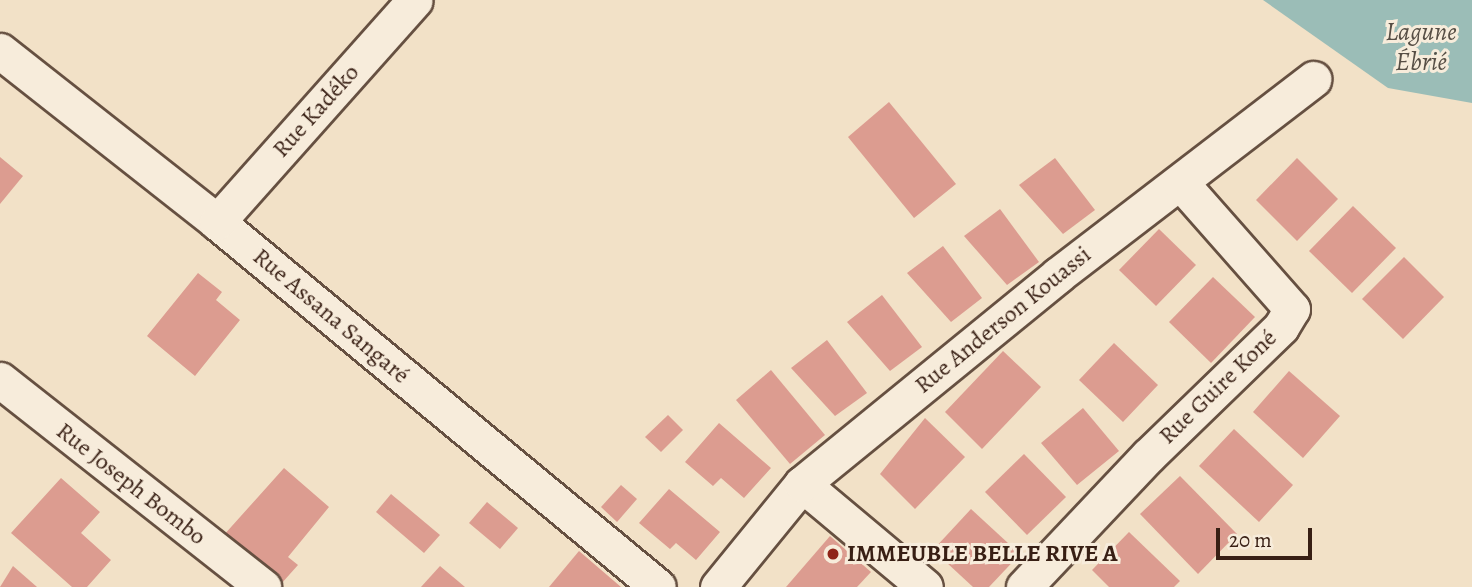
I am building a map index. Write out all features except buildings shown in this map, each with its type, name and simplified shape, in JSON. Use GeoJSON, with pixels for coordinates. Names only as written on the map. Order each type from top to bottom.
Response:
{"type":"FeatureCollection","features":[{"type":"Feature","properties":{"kind":"street","name":"Rue Kadéko"},"geometry":{"type":"LineString","coordinates":[[217,222],[415,0]]}},
{"type":"Feature","properties":{"kind":"street","name":"Rue Assana Sangaré"},"geometry":{"type":"LineString","coordinates":[[0,51],[217,222],[658,587]]}},
{"type":"Feature","properties":{"kind":"street","name":"Rue Anderson Kouassi"},"geometry":{"type":"LineString","coordinates":[[718,587],[802,484],[1312,79]]}},
{"type":"Feature","properties":{"kind":"street","name":"Rue Guire Koné"},"geometry":{"type":"LineString","coordinates":[[1024,587],[1147,456],[1281,327],[1292,309],[1180,182]]}},
{"type":"Feature","properties":{"kind":"street","name":"Rue Joseph Bombo"},"geometry":{"type":"LineString","coordinates":[[0,380],[227,576],[263,587]]}},
{"type":"Feature","properties":{"kind":"street"},"geometry":{"type":"LineString","coordinates":[[802,484],[925,587]]}},
{"type":"Feature","properties":{"kind":"water","name":"Lagune Ébrié"},"geometry":{"type":"Polygon","coordinates":[[[1263,0],[1472,0],[1472,103],[1388,88],[1263,0]]]}},
{"type":"Feature","properties":{"kind":"place","name":"IMMEUBLE BELLE RIVE A"},"geometry":{"type":"Point","coordinates":[833,554]}}]}
